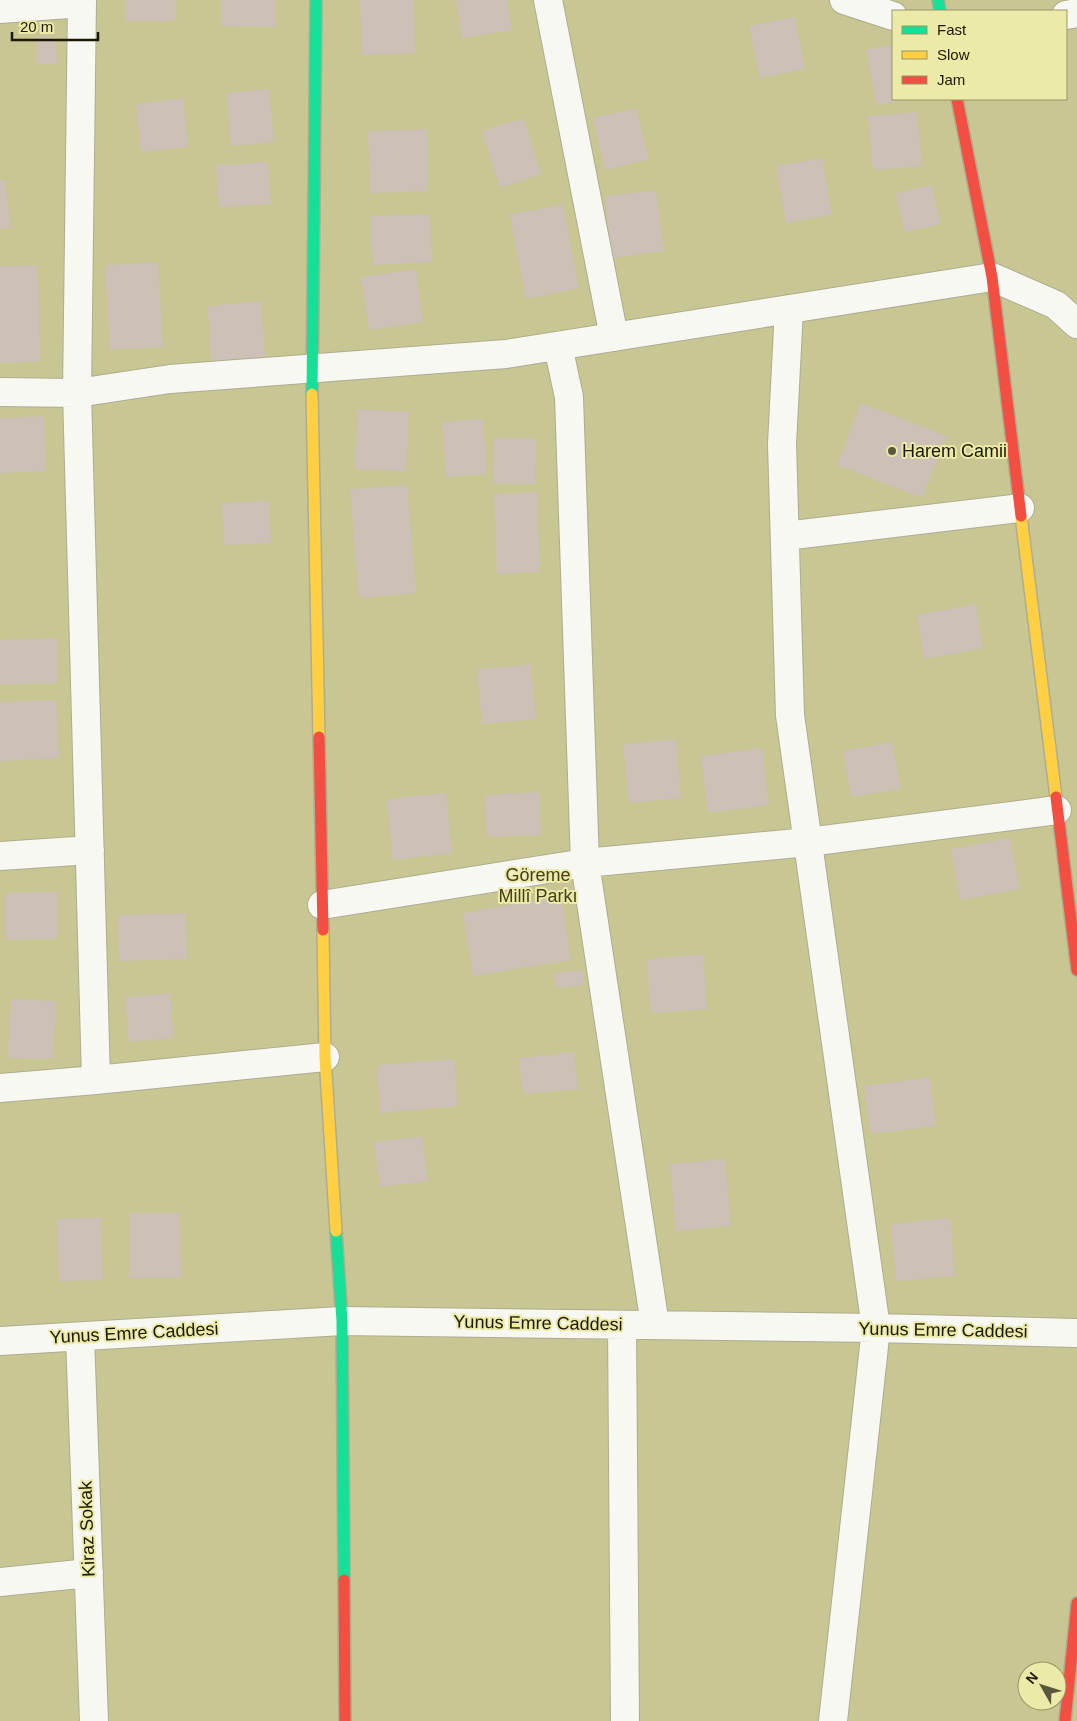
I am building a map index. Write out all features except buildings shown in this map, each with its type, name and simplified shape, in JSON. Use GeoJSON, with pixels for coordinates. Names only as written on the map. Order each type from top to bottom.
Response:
{"type":"FeatureCollection","features":[{"type":"Feature","properties":{"kind":"street"},"geometry":{"type":"LineString","coordinates":[[316,0],[312,368],[325,1057],[342,1321],[345,1721]]}},
{"type":"Feature","properties":{"kind":"street"},"geometry":{"type":"LineString","coordinates":[[548,0],[614,337]]}},
{"type":"Feature","properties":{"kind":"street"},"geometry":{"type":"LineString","coordinates":[[844,0],[892,16]]}},
{"type":"Feature","properties":{"kind":"street"},"geometry":{"type":"LineString","coordinates":[[0,9],[82,2],[77,393],[96,1080]]}},
{"type":"Feature","properties":{"kind":"street"},"geometry":{"type":"LineString","coordinates":[[957,100],[992,277],[1057,810],[1071,878],[1077,970]]}},
{"type":"Feature","properties":{"kind":"street"},"geometry":{"type":"LineString","coordinates":[[0,392],[77,393],[170,379],[506,354],[992,277],[1056,305],[1077,324]]}},
{"type":"Feature","properties":{"kind":"street"},"geometry":{"type":"LineString","coordinates":[[789,309],[782,444],[790,715],[876,1328],[833,1721]]}},
{"type":"Feature","properties":{"kind":"street"},"geometry":{"type":"LineString","coordinates":[[558,346],[569,397],[585,863],[655,1325]]}},
{"type":"Feature","properties":{"kind":"street"},"geometry":{"type":"LineString","coordinates":[[784,536],[1020,508]]}},
{"type":"Feature","properties":{"kind":"street"},"geometry":{"type":"LineString","coordinates":[[322,905],[585,863],[808,842],[1057,810]]}},
{"type":"Feature","properties":{"kind":"street"},"geometry":{"type":"LineString","coordinates":[[0,856],[90,850]]}},
{"type":"Feature","properties":{"kind":"street"},"geometry":{"type":"LineString","coordinates":[[0,1088],[325,1057]]}},
{"type":"Feature","properties":{"kind":"street","name":"Yunus Emre Caddesi"},"geometry":{"type":"LineString","coordinates":[[0,1341],[342,1321],[876,1328],[1077,1333]]}},
{"type":"Feature","properties":{"kind":"street"},"geometry":{"type":"LineString","coordinates":[[622,1325],[625,1721]]}},
{"type":"Feature","properties":{"kind":"street","name":"Kiraz Sokak"},"geometry":{"type":"LineString","coordinates":[[80,1336],[94,1721]]}},
{"type":"Feature","properties":{"kind":"street"},"geometry":{"type":"LineString","coordinates":[[0,1582],[89,1573]]}},
{"type":"Feature","properties":{"kind":"street"},"geometry":{"type":"LineString","coordinates":[[1065,1721],[1077,1603]]}},
{"type":"Feature","properties":{"kind":"green space","name":"Göreme Millî Parkı"},"geometry":{"type":"Polygon","coordinates":[[[0,0],[1077,0],[1077,1721],[0,1721],[0,0]]]}},
{"type":"Feature","properties":{"kind":"traffic: fast"},"geometry":{"type":"LineString","coordinates":[[312,394],[316,0]]}},
{"type":"Feature","properties":{"kind":"traffic: fast"},"geometry":{"type":"LineString","coordinates":[[938,0],[940,10]]}},
{"type":"Feature","properties":{"kind":"traffic: fast"},"geometry":{"type":"LineString","coordinates":[[336,1231],[342,1321],[344,1580]]}},
{"type":"Feature","properties":{"kind":"traffic: slow"},"geometry":{"type":"LineString","coordinates":[[312,394],[319,737]]}},
{"type":"Feature","properties":{"kind":"traffic: slow"},"geometry":{"type":"LineString","coordinates":[[1021,516],[1056,797]]}},
{"type":"Feature","properties":{"kind":"traffic: slow"},"geometry":{"type":"LineString","coordinates":[[323,930],[325,1057],[336,1231]]}},
{"type":"Feature","properties":{"kind":"traffic: jam"},"geometry":{"type":"LineString","coordinates":[[957,100],[992,277],[1021,516]]}},
{"type":"Feature","properties":{"kind":"traffic: jam"},"geometry":{"type":"LineString","coordinates":[[319,737],[323,930]]}},
{"type":"Feature","properties":{"kind":"traffic: jam"},"geometry":{"type":"LineString","coordinates":[[1056,797],[1077,970]]}},
{"type":"Feature","properties":{"kind":"traffic: jam"},"geometry":{"type":"LineString","coordinates":[[344,1580],[345,1721]]}},
{"type":"Feature","properties":{"kind":"traffic: jam"},"geometry":{"type":"LineString","coordinates":[[1065,1721],[1077,1603]]}},
{"type":"Feature","properties":{"kind":"place","name":"Harem Camii"},"geometry":{"type":"Point","coordinates":[892,451]}}]}
